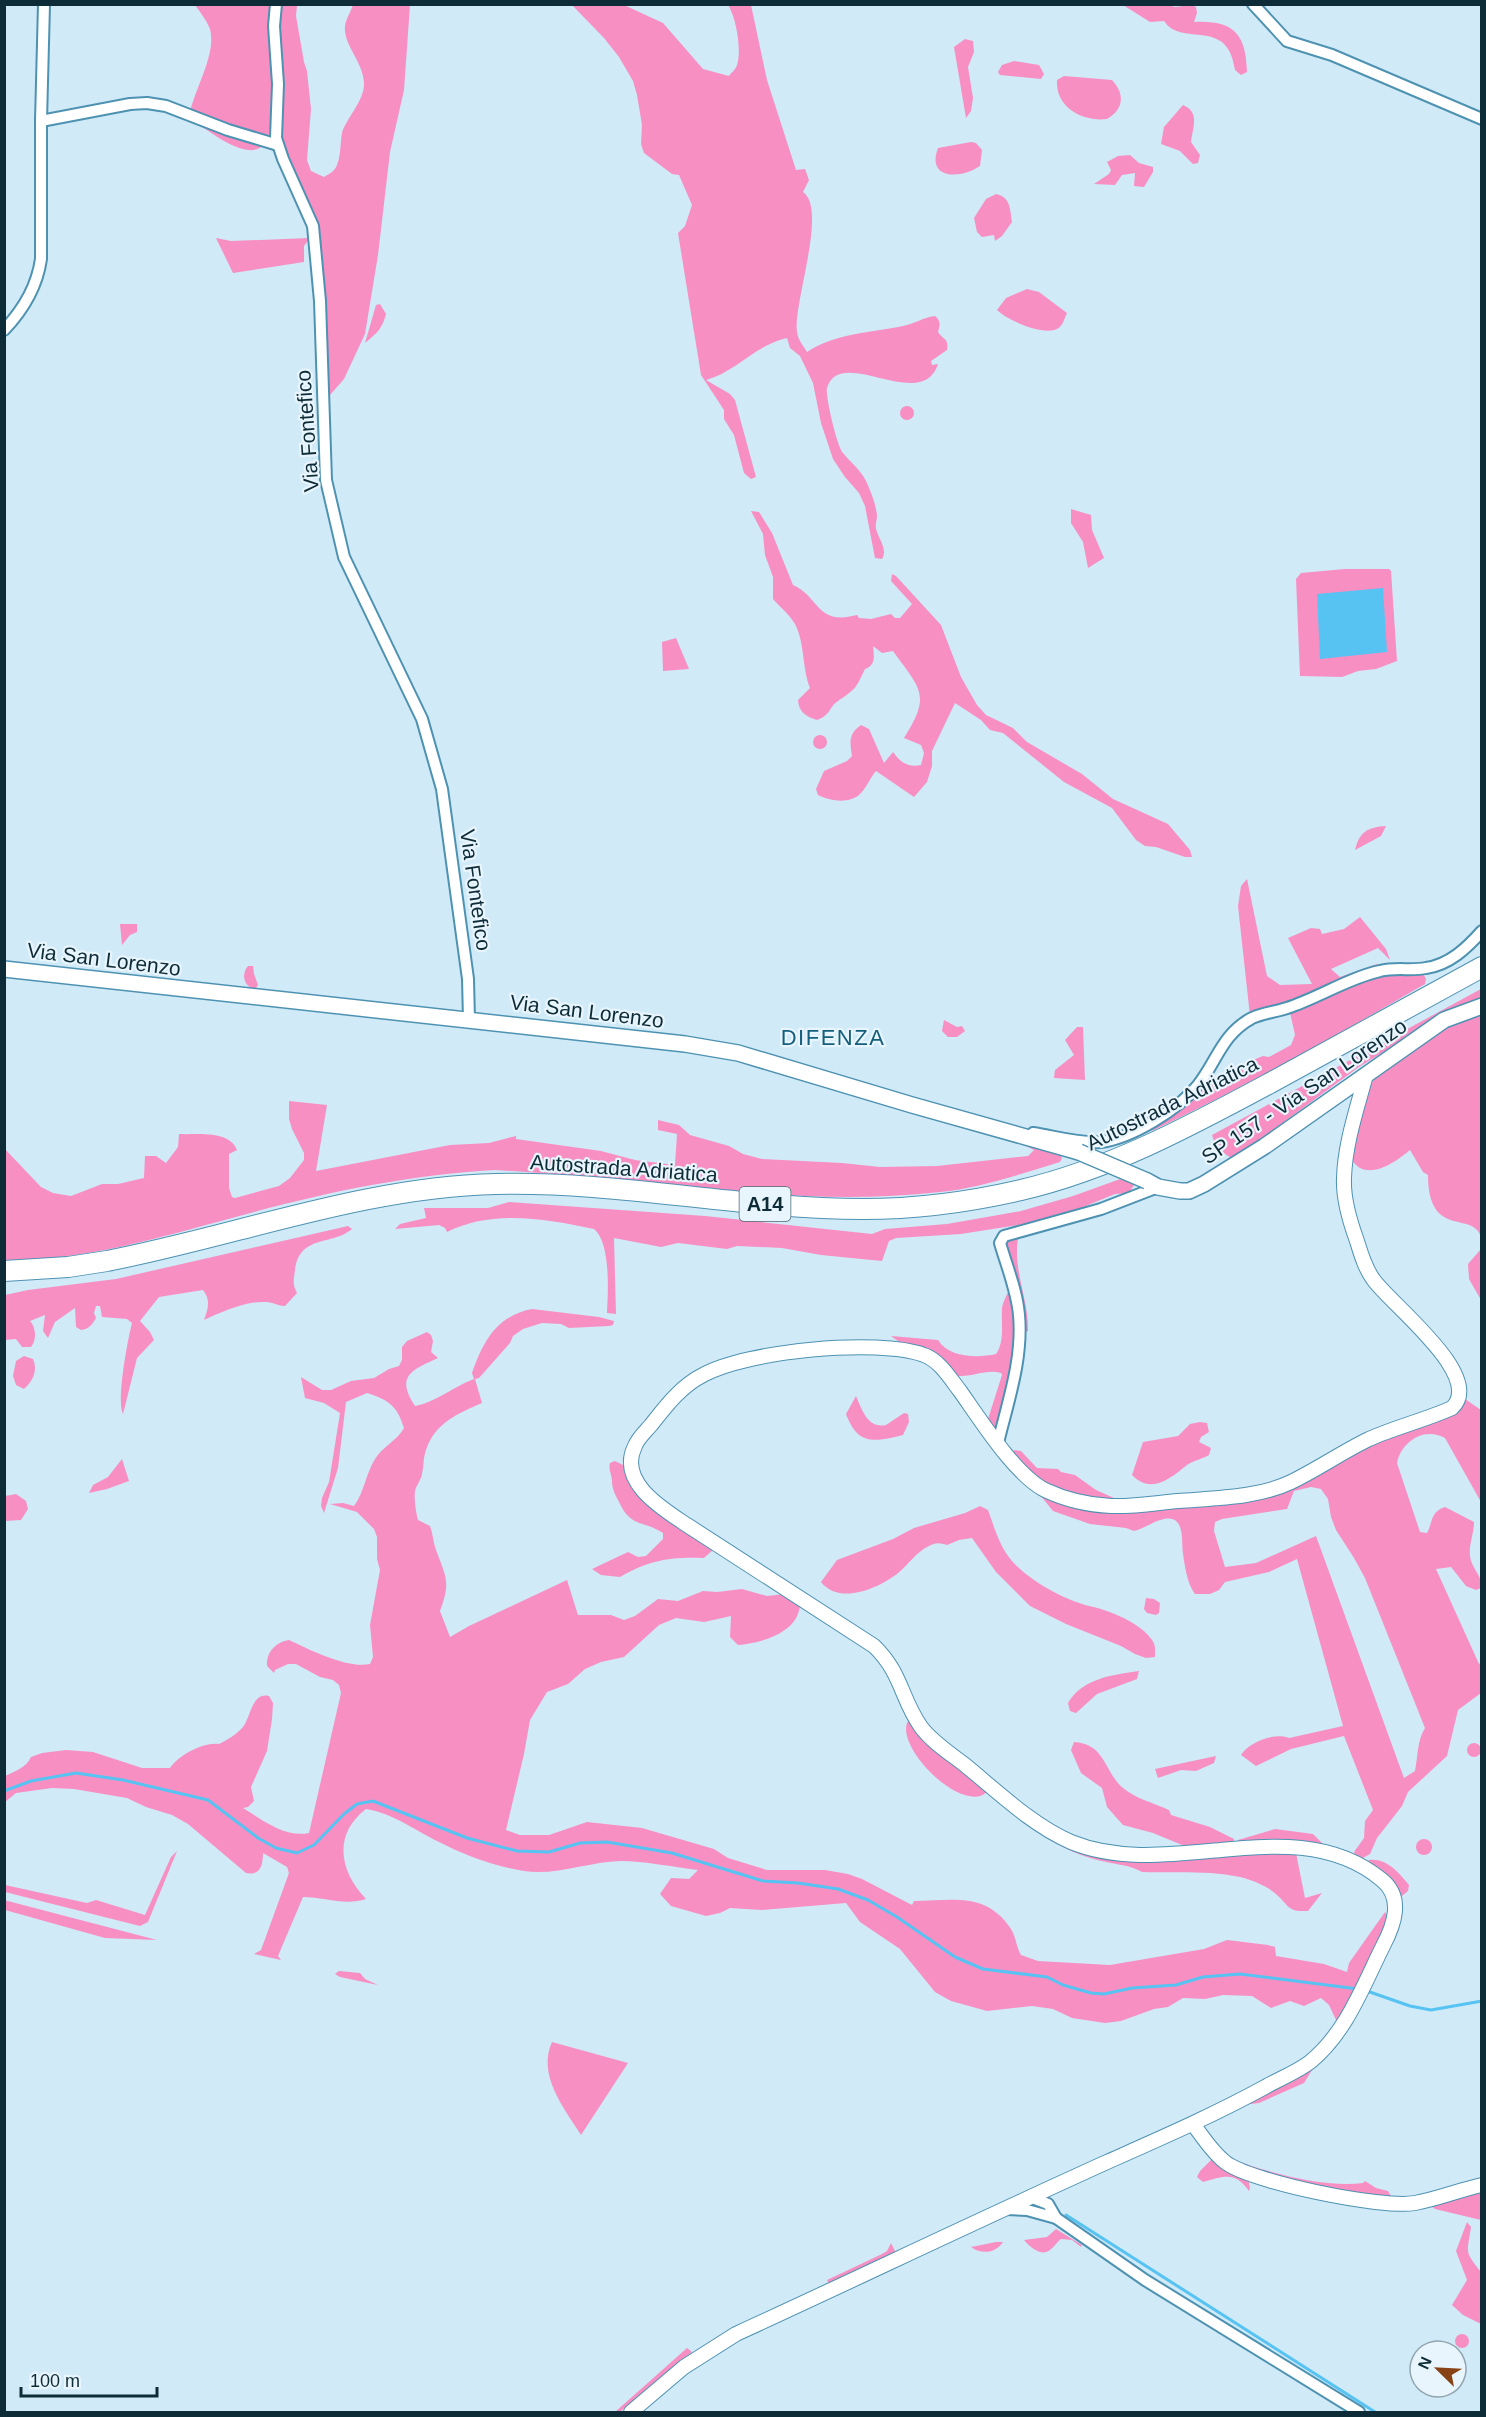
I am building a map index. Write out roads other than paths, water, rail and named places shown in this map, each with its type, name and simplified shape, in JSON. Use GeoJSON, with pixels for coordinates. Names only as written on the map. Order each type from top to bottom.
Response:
{"type":"FeatureCollection","features":[{"type":"Feature","properties":{"kind":"highway","name":"Autostrada Adriatica"},"geometry":{"type":"LineString","coordinates":[[4,1271],[51,1269],[107,1261],[351,1202],[413,1191],[466,1185],[567,1185],[844,1209],[924,1206],[1005,1194],[1077,1174],[1172,1135],[1482,967]]}},
{"type":"Feature","properties":{"kind":"highway","name":"Autostrada Adriatica"},"geometry":{"type":"LineString","coordinates":[[4,1284],[66,1279],[127,1270],[373,1210],[455,1198],[558,1197],[841,1221],[910,1220],[988,1210],[1073,1188],[1159,1154],[1228,1120],[1482,981]]}},
{"type":"Feature","properties":{"kind":"main road","name":"Via San Lorenzo"},"geometry":{"type":"LineString","coordinates":[[4,969],[207,993],[469,1019],[686,1044],[738,1053],[1010,1134],[1079,1152],[1152,1184]]}},
{"type":"Feature","properties":{"kind":"main road","name":"SP 157 - Via San Lorenzo"},"geometry":{"type":"LineString","coordinates":[[1152,1184],[1189,1191],[1204,1184],[1265,1146],[1444,1020],[1482,1006]]}},
{"type":"Feature","properties":{"kind":"street"},"geometry":{"type":"LineString","coordinates":[[4,330],[27,303],[38,280],[42,259],[41,121],[44,4]]}},
{"type":"Feature","properties":{"kind":"street","name":"Via Fontefico"},"geometry":{"type":"LineString","coordinates":[[276,4],[274,26],[278,84],[276,138],[313,226],[320,301],[326,480],[344,557],[422,719],[442,789],[468,979],[469,1019]]}},
{"type":"Feature","properties":{"kind":"street"},"geometry":{"type":"LineString","coordinates":[[1253,4],[1287,41],[1332,55],[1482,119]]}},
{"type":"Feature","properties":{"kind":"street"},"geometry":{"type":"LineString","coordinates":[[41,121],[130,104],[147,103],[166,106],[228,130],[278,145]]}},
{"type":"Feature","properties":{"kind":"street"},"geometry":{"type":"LineString","coordinates":[[1010,1134],[1018,1130],[1088,1142],[1118,1138],[1137,1130],[1183,1101],[1198,1085],[1217,1052],[1232,1033],[1253,1018],[1287,1008],[1378,971],[1396,968],[1427,968],[1446,962],[1463,951],[1482,931]]}},
{"type":"Feature","properties":{"kind":"street"},"geometry":{"type":"LineString","coordinates":[[631,2412],[684,2367],[736,2334],[1193,2124],[1310,2063],[1343,2026],[1393,1926],[1396,1901],[1392,1890],[1383,1880],[1351,1861],[1326,1851],[1279,1846],[1137,1857],[1101,1851],[1073,1843],[1051,1832],[1020,1810],[922,1729],[897,1676],[885,1657],[874,1646],[662,1508],[642,1490],[633,1471],[632,1457],[635,1446],[676,1395],[705,1374],[736,1362],[849,1346],[884,1348],[922,1354],[932,1358],[1015,1464],[1043,1489],[1095,1504],[1125,1506],[1262,1491],[1290,1483],[1371,1438],[1445,1411],[1458,1404],[1464,1391],[1464,1379],[1458,1364],[1413,1318],[1383,1293],[1371,1277],[1350,1220],[1344,1180],[1347,1149],[1366,1075]]}},
{"type":"Feature","properties":{"kind":"street"},"geometry":{"type":"LineString","coordinates":[[998,1443],[1019,1354],[1019,1315],[1014,1288],[1000,1243],[1004,1236],[1101,1209],[1152,1184]]}},
{"type":"Feature","properties":{"kind":"street"},"geometry":{"type":"LineString","coordinates":[[1193,2124],[1214,2152],[1234,2168],[1260,2178],[1310,2190],[1380,2204],[1415,2203],[1482,2186]]}},
{"type":"Feature","properties":{"kind":"street"},"geometry":{"type":"LineString","coordinates":[[1051,2214],[1054,2191],[1058,2185]]}},
{"type":"Feature","properties":{"kind":"street"},"geometry":{"type":"LineString","coordinates":[[1030,2197],[1032,2205],[1051,2214],[1145,2280],[1359,2412]]}},
{"type":"Feature","properties":{"kind":"street"},"geometry":{"type":"LineString","coordinates":[[1005,2209],[1051,2214]]}},
{"type":"Feature","properties":{"kind":"water"},"geometry":{"type":"Polygon","coordinates":[[[1383,588],[1387,652],[1320,659],[1317,594],[1383,588]]]}},
{"type":"Feature","properties":{"kind":"waterway"},"geometry":{"type":"LineString","coordinates":[[4,1791],[31,1781],[76,1773],[123,1780],[208,1800],[258,1838],[276,1848],[297,1853],[314,1845],[357,1804],[373,1801],[467,1838],[517,1851],[549,1852],[580,1843],[607,1842],[672,1853],[763,1881],[838,1889],[868,1900],[955,1957],[983,1969],[1047,1977],[1063,1985],[1091,1993],[1104,1994],[1132,1988],[1176,1985],[1203,1977],[1240,1974],[1358,1989]]}},
{"type":"Feature","properties":{"kind":"waterway"},"geometry":{"type":"LineString","coordinates":[[1367,1991],[1410,2006],[1431,2010],[1482,2001]]}},
{"type":"Feature","properties":{"kind":"waterway"},"geometry":{"type":"LineString","coordinates":[[1066,2215],[1375,2412]]}},
{"type":"Feature","properties":{"kind":"district","name":"DIFENZA"},"geometry":{"type":"Point","coordinates":[833,1037]}}]}
